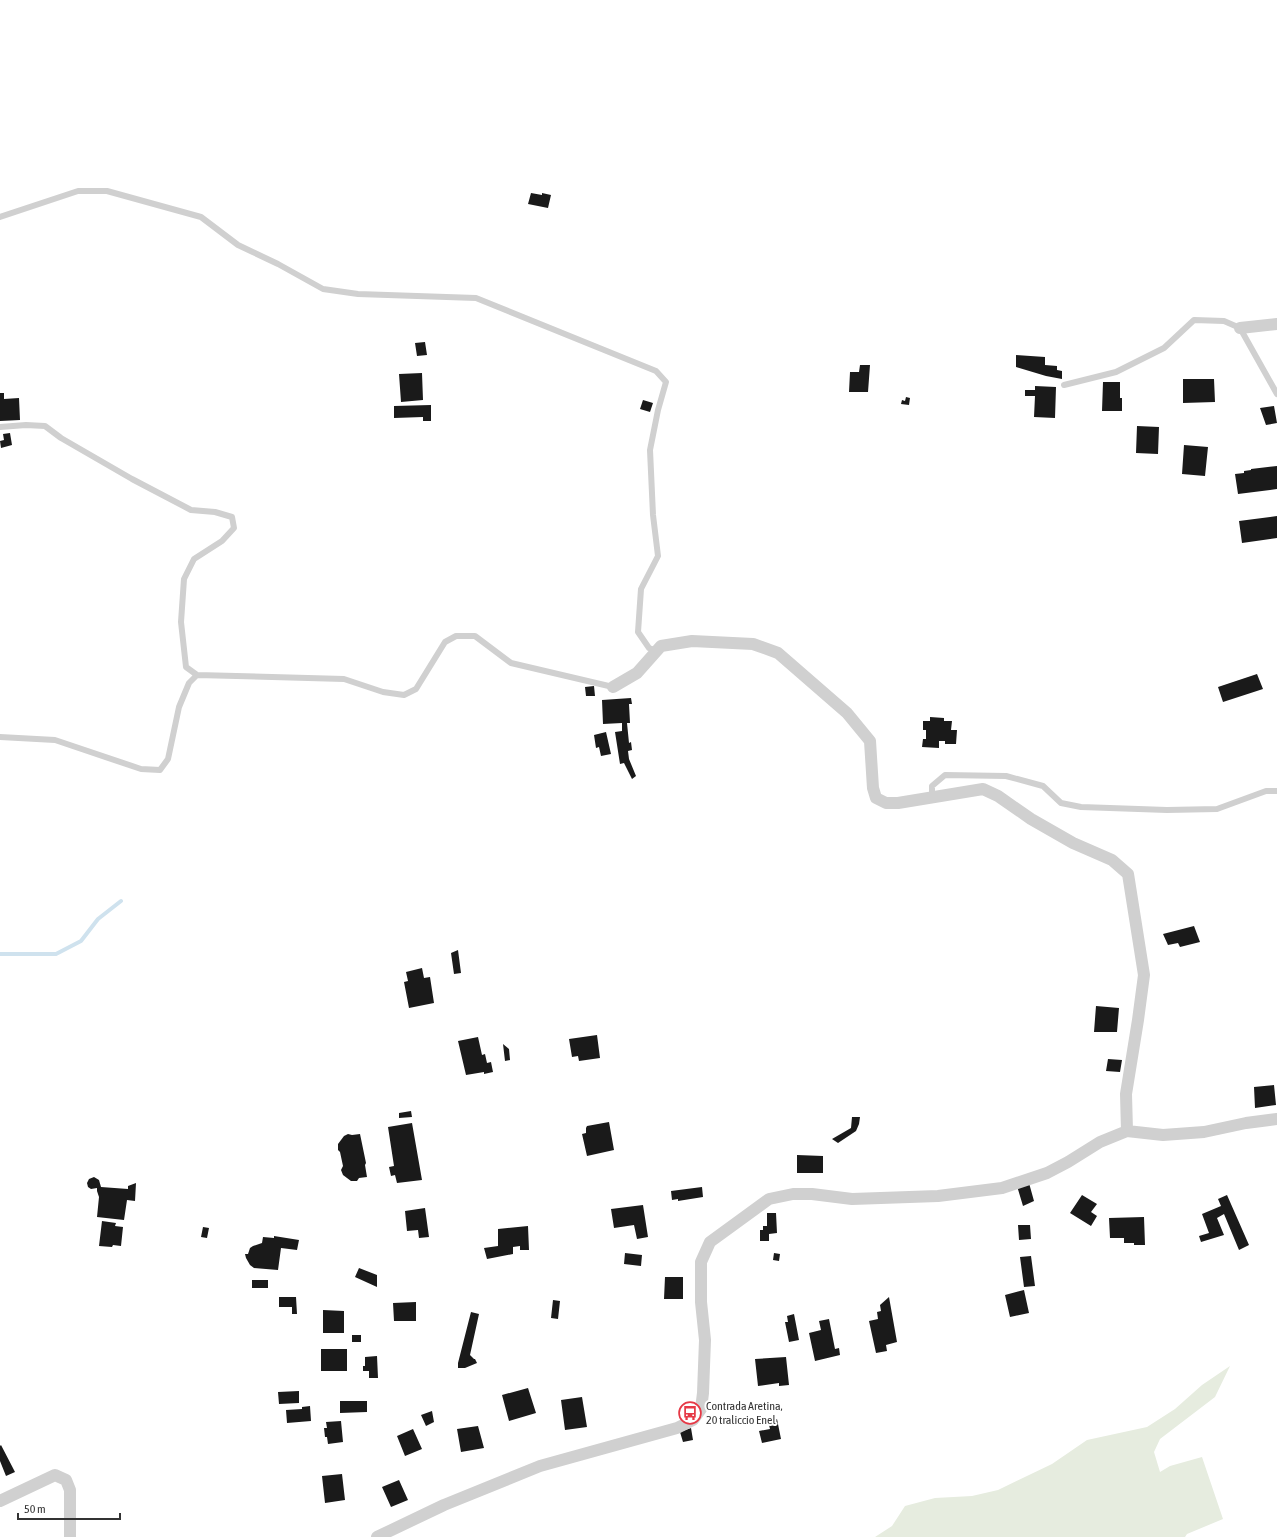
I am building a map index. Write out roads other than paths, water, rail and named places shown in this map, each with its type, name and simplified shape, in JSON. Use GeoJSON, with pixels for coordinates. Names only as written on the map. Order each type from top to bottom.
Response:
{"type":"FeatureCollection","features":[{"type":"Feature","properties":{"kind":"street"},"geometry":{"type":"LineString","coordinates":[[1240,328],[1277,324]]}},
{"type":"Feature","properties":{"kind":"street"},"geometry":{"type":"LineString","coordinates":[[613,687],[637,673],[661,646],[692,641],[752,644],[778,653],[847,713],[870,741],[873,788],[876,798],[886,803],[898,803],[983,789],[998,796],[1031,819],[1066,839],[1112,860],[1128,874],[1144,975],[1126,1094],[1127,1131]]}},
{"type":"Feature","properties":{"kind":"street"},"geometry":{"type":"LineString","coordinates":[[376,1537],[444,1505],[540,1466],[677,1428],[693,1420],[701,1409],[703,1393],[705,1340],[701,1302],[701,1262],[710,1242],[769,1199],[793,1194],[812,1194],[852,1199],[938,1196],[1002,1188],[1046,1173],[1068,1162],[1100,1142],[1127,1131],[1170,1134],[1204,1132],[1246,1123],[1277,1119]]}},
{"type":"Feature","properties":{"kind":"street"},"geometry":{"type":"LineString","coordinates":[[0,1501],[55,1475],[66,1480],[70,1490],[70,1537]]}},
{"type":"Feature","properties":{"kind":"lane"},"geometry":{"type":"LineString","coordinates":[[0,217],[78,191],[107,191],[201,217],[238,245],[278,264],[323,289],[358,294],[476,298],[656,371],[666,382],[658,410],[650,450],[653,515],[658,556],[641,589],[638,632],[650,648],[657,651]]}},
{"type":"Feature","properties":{"kind":"lane"},"geometry":{"type":"LineString","coordinates":[[1064,385],[1116,372],[1164,348],[1194,320],[1224,321],[1240,328],[1277,394]]}},
{"type":"Feature","properties":{"kind":"lane"},"geometry":{"type":"LineString","coordinates":[[0,427],[26,425],[45,426],[61,438],[132,480],[191,510],[215,512],[232,517],[234,528],[222,541],[194,559],[184,579],[181,622],[186,667],[197,676],[344,679],[383,692],[404,695],[416,689],[445,642],[456,636],[475,636],[511,663],[613,687]]}},
{"type":"Feature","properties":{"kind":"lane"},"geometry":{"type":"LineString","coordinates":[[0,737],[55,740],[142,768],[160,770],[168,760],[178,707],[189,683],[197,676]]}},
{"type":"Feature","properties":{"kind":"lane"},"geometry":{"type":"LineString","coordinates":[[932,797],[932,786],[945,775],[1006,776],[1043,786],[1061,803],[1081,806],[1167,810],[1217,809],[1266,791],[1277,791]]}},
{"type":"Feature","properties":{"kind":"waterway"},"geometry":{"type":"LineString","coordinates":[[0,954],[56,954],[81,941],[98,919],[121,901]]}},
{"type":"Feature","properties":{"kind":"place","name":"Contrada Aretina, 20 traliccio Enel"},"geometry":{"type":"Point","coordinates":[690,1413]}}]}
